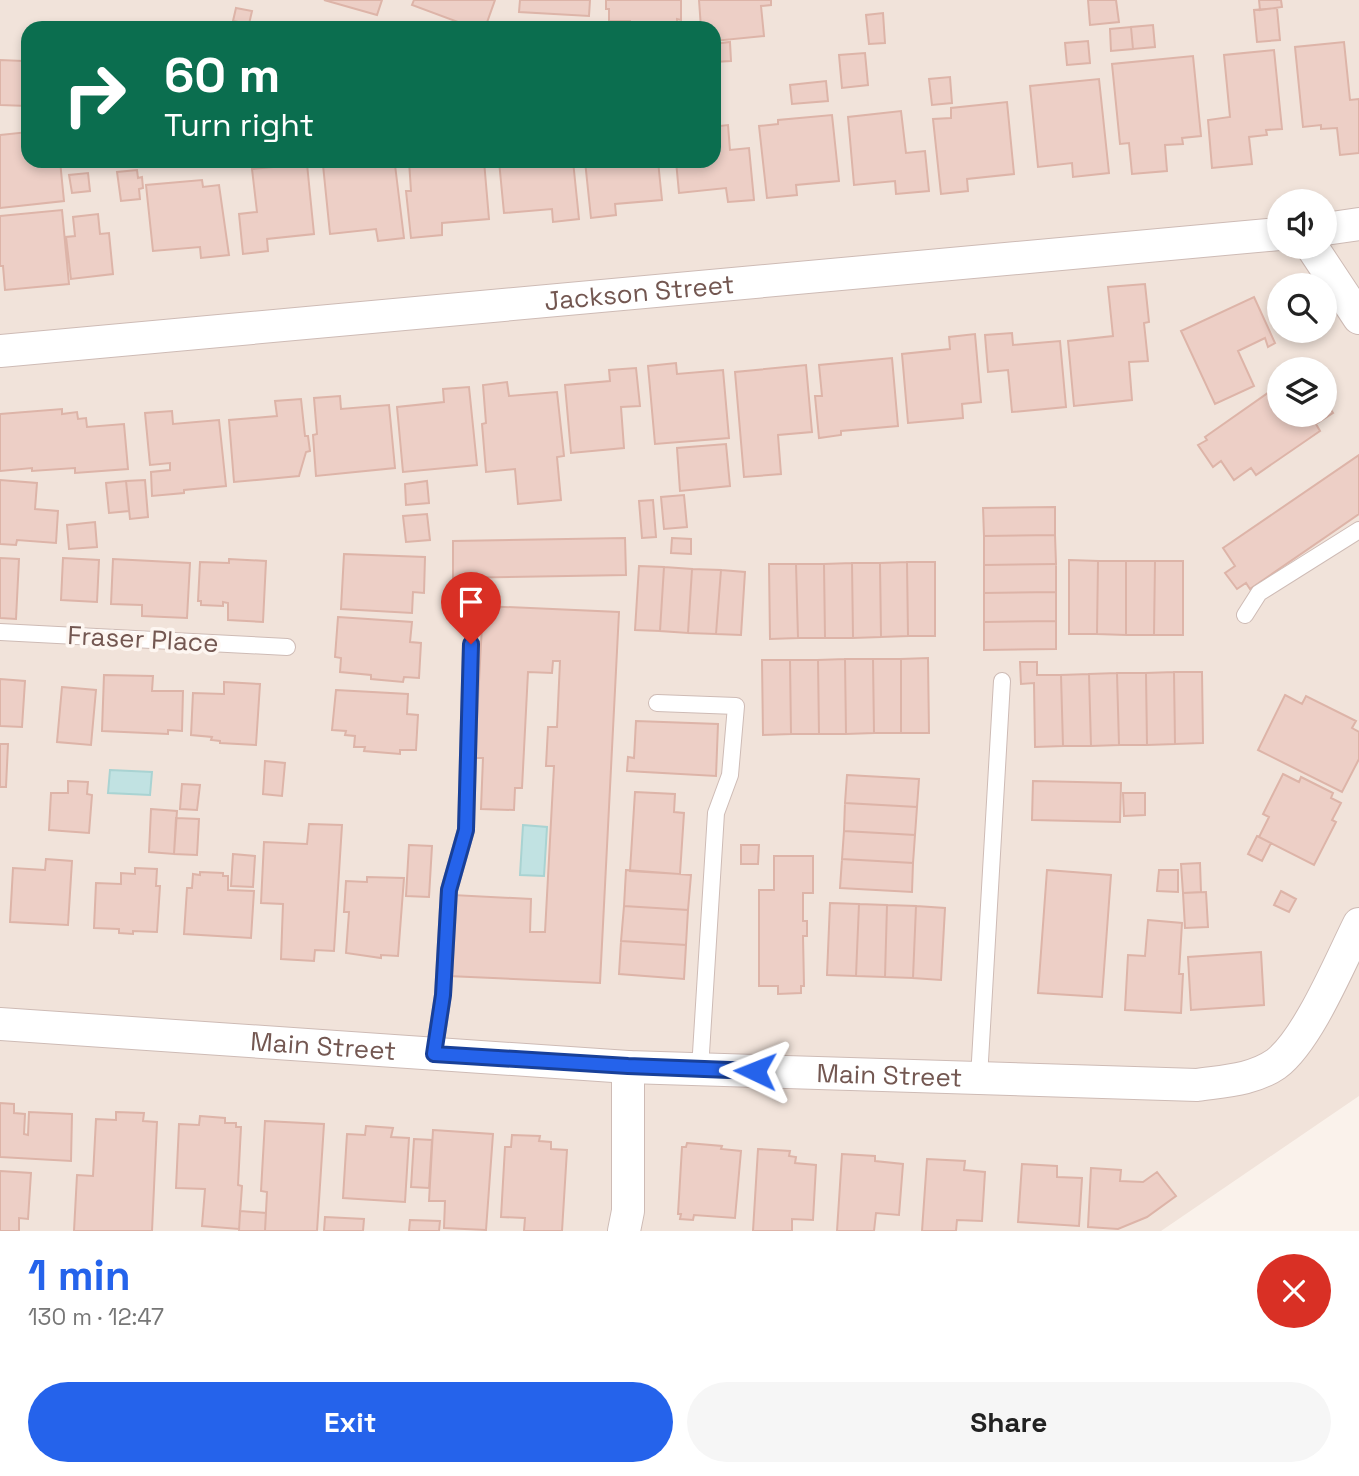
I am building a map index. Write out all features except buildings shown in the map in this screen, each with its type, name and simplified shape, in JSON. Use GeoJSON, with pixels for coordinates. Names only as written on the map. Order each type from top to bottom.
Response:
{"type":"FeatureCollection","features":[{"type":"Feature","properties":{"kind":"street"},"geometry":{"type":"LineString","coordinates":[[1337,227],[1359,224]]}},
{"type":"Feature","properties":{"kind":"street","name":"Jackson Street"},"geometry":{"type":"LineString","coordinates":[[0,351],[1267,235]]}},
{"type":"Feature","properties":{"kind":"street"},"geometry":{"type":"LineString","coordinates":[[1320,259],[1359,318]]}},
{"type":"Feature","properties":{"kind":"street","name":"Main Street"},"geometry":{"type":"LineString","coordinates":[[0,1024],[628,1066],[1197,1085],[1244,1078],[1276,1064],[1302,1037],[1359,924]]}},
{"type":"Feature","properties":{"kind":"street"},"geometry":{"type":"LineString","coordinates":[[624,1231],[628,1211],[628,1066]]}},
{"type":"Feature","properties":{"kind":"lane"},"geometry":{"type":"LineString","coordinates":[[1245,615],[1259,593],[1359,530]]}},
{"type":"Feature","properties":{"kind":"lane","name":"Fraser Place"},"geometry":{"type":"LineString","coordinates":[[0,632],[287,647]]}},
{"type":"Feature","properties":{"kind":"lane"},"geometry":{"type":"LineString","coordinates":[[434,1054],[443,995],[449,890],[466,830],[471,644]]}},
{"type":"Feature","properties":{"kind":"lane"},"geometry":{"type":"LineString","coordinates":[[979,1078],[1002,681]]}},
{"type":"Feature","properties":{"kind":"lane"},"geometry":{"type":"LineString","coordinates":[[657,703],[736,706],[730,775],[716,813],[700,1069]]}},
{"type":"Feature","properties":{"kind":"shaded area"},"geometry":{"type":"Polygon","coordinates":[[[0,0],[1359,0],[1359,1096],[1161,1231],[0,1231],[0,0]]]}},
{"type":"Feature","properties":{"kind":"water"},"geometry":{"type":"Polygon","coordinates":[[[110,770],[152,772],[150,795],[108,793],[110,770]]]}},
{"type":"Feature","properties":{"kind":"water"},"geometry":{"type":"Polygon","coordinates":[[[523,825],[547,827],[544,876],[520,875],[523,825]]]}},
{"type":"Feature","properties":{"kind":"route"},"geometry":{"type":"LineString","coordinates":[[471,644],[466,830],[449,890],[443,995],[434,1054],[755,1071]]}}]}
